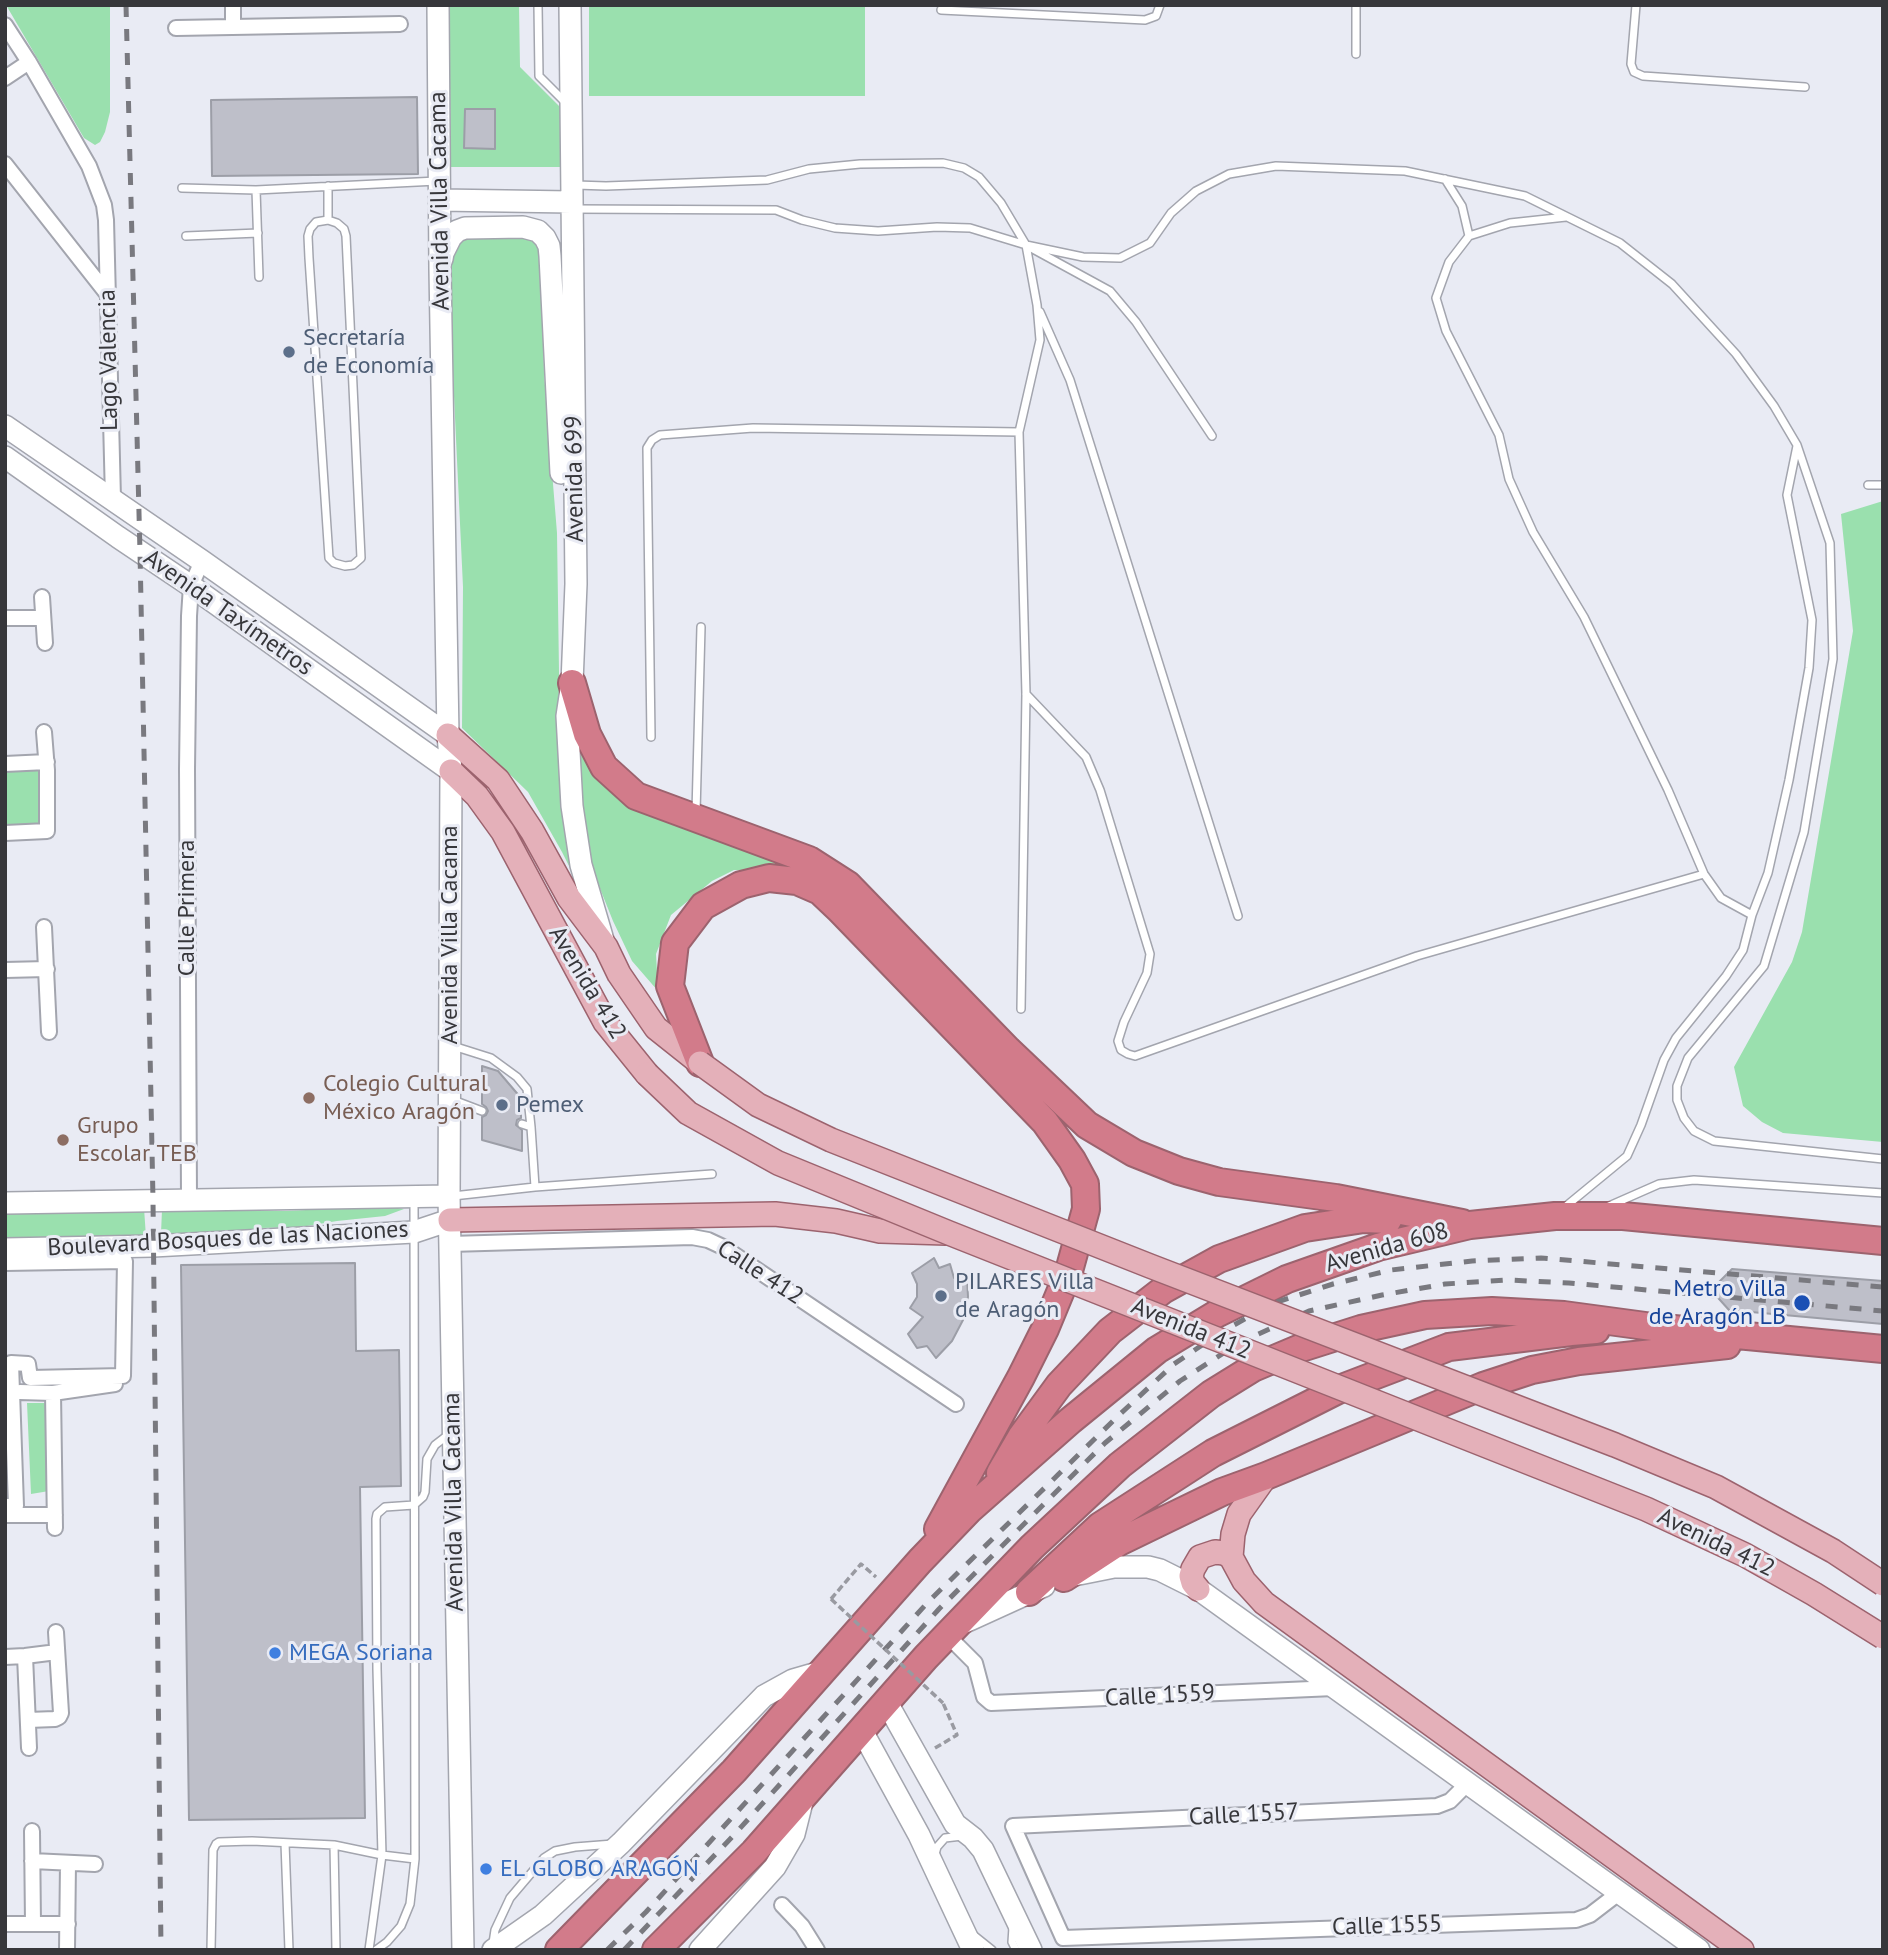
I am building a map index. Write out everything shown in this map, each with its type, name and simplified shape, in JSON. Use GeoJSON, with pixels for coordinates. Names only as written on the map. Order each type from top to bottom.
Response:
{"type":"FeatureCollection","features":[{"type":"Feature","properties":{"kind":"highway"},"geometry":{"type":"LineString","coordinates":[[572,683],[587,734],[604,767],[636,796],[809,860],[848,885],[1008,1050],[1087,1125],[1134,1153],[1179,1171],[1219,1182],[1336,1198],[1470,1225]]}},
{"type":"Feature","properties":{"kind":"highway"},"geometry":{"type":"LineString","coordinates":[[699,1063],[670,986],[675,943],[703,906],[741,885],[769,878],[797,881],[820,891],[839,909],[1045,1122],[1073,1160],[1085,1184],[1086,1209],[1083,1222],[1069,1270],[1045,1329],[920,1561]]}},
{"type":"Feature","properties":{"kind":"highway","name":"Avenida 608"},"geometry":{"type":"LineString","coordinates":[[978,1502],[1071,1420],[1157,1350],[1218,1313],[1287,1279],[1378,1247],[1470,1225],[1555,1216],[1623,1216],[1883,1241]]}},
{"type":"Feature","properties":{"kind":"highway"},"geometry":{"type":"LineString","coordinates":[[559,1950],[734,1771],[920,1561],[978,1502],[1059,1385],[1110,1331],[1163,1290],[1219,1259],[1305,1228],[1364,1219],[1470,1225]]}},
{"type":"Feature","properties":{"kind":"highway"},"geometry":{"type":"LineString","coordinates":[[656,1950],[754,1852],[952,1631],[1032,1547],[1121,1465],[1211,1394],[1253,1368],[1298,1349],[1361,1329],[1425,1315],[1492,1311],[1564,1315],[1653,1327],[1883,1349]]}},
{"type":"Feature","properties":{"kind":"highway"},"geometry":{"type":"LineString","coordinates":[[1029,1592],[1100,1526],[1213,1453],[1342,1388],[1449,1347],[1571,1332],[1653,1327]]}},
{"type":"Feature","properties":{"kind":"highway"},"geometry":{"type":"LineString","coordinates":[[1064,1577],[1119,1542],[1222,1492],[1483,1385],[1532,1370],[1579,1361],[1778,1339]]}},
{"type":"Feature","properties":{"kind":"main road","name":"Avenida 412"},"geometry":{"type":"LineString","coordinates":[[448,735],[498,780],[532,831],[569,898],[606,947],[619,974],[656,1028],[758,1105],[831,1140],[1615,1445],[1716,1487],[1833,1550],[1883,1584]]}},
{"type":"Feature","properties":{"kind":"main road","name":"Avenida 412"},"geometry":{"type":"LineString","coordinates":[[451,771],[477,796],[503,832],[605,1022],[647,1074],[688,1113],[778,1163],[1646,1509],[1745,1555],[1883,1637]]}},
{"type":"Feature","properties":{"kind":"main road"},"geometry":{"type":"LineString","coordinates":[[450,1220],[775,1214],[836,1221],[880,1231],[949,1233]]}},
{"type":"Feature","properties":{"kind":"main road"},"geometry":{"type":"LineString","coordinates":[[1231,1557],[1233,1534],[1239,1514],[1266,1476]]}},
{"type":"Feature","properties":{"kind":"main road"},"geometry":{"type":"LineString","coordinates":[[1198,1589],[1191,1576],[1200,1557],[1216,1552],[1231,1557],[1244,1581],[1264,1603],[1742,1950]]}},
{"type":"Feature","properties":{"kind":"street"},"geometry":{"type":"LineString","coordinates":[[233,5],[233,27]]}},
{"type":"Feature","properties":{"kind":"street","name":"Avenida Villa Cacama"},"geometry":{"type":"LineString","coordinates":[[438,5],[440,269],[448,735],[451,771],[449,1196],[452,1433],[463,1950]]}},
{"type":"Feature","properties":{"kind":"street","name":"Avenida 699"},"geometry":{"type":"LineString","coordinates":[[570,5],[576,584],[572,683],[567,716],[572,806],[581,865],[606,947]]}},
{"type":"Feature","properties":{"kind":"street"},"geometry":{"type":"LineString","coordinates":[[176,28],[400,24]]}},
{"type":"Feature","properties":{"kind":"street","name":"Lago Valencia"},"geometry":{"type":"LineString","coordinates":[[5,26],[89,166],[99,189],[106,220],[113,499]]}},
{"type":"Feature","properties":{"kind":"street"},"geometry":{"type":"LineString","coordinates":[[5,78],[29,62]]}},
{"type":"Feature","properties":{"kind":"street"},"geometry":{"type":"LineString","coordinates":[[5,164],[108,295]]}},
{"type":"Feature","properties":{"kind":"street"},"geometry":{"type":"LineString","coordinates":[[440,190],[571,199]]}},
{"type":"Feature","properties":{"kind":"street"},"geometry":{"type":"LineString","coordinates":[[440,269],[443,253],[451,237],[465,228],[523,227],[538,231],[545,238],[550,256],[561,475],[576,525]]}},
{"type":"Feature","properties":{"kind":"street","name":"Avenida Taxímetros"},"geometry":{"type":"LineString","coordinates":[[5,426],[448,735]]}},
{"type":"Feature","properties":{"kind":"street","name":"Avenida Taxímetros"},"geometry":{"type":"LineString","coordinates":[[5,457],[451,771]]}},
{"type":"Feature","properties":{"kind":"street","name":"Calle Primera"},"geometry":{"type":"LineString","coordinates":[[189,1199],[189,616],[191,586],[202,561]]}},
{"type":"Feature","properties":{"kind":"street"},"geometry":{"type":"LineString","coordinates":[[42,597],[45,643]]}},
{"type":"Feature","properties":{"kind":"street"},"geometry":{"type":"LineString","coordinates":[[5,618],[43,618]]}},
{"type":"Feature","properties":{"kind":"street"},"geometry":{"type":"LineString","coordinates":[[5,832],[47,831],[44,732]]}},
{"type":"Feature","properties":{"kind":"street"},"geometry":{"type":"LineString","coordinates":[[5,764],[47,762]]}},
{"type":"Feature","properties":{"kind":"street"},"geometry":{"type":"LineString","coordinates":[[44,927],[49,1032]]}},
{"type":"Feature","properties":{"kind":"street"},"geometry":{"type":"LineString","coordinates":[[5,970],[47,969]]}},
{"type":"Feature","properties":{"kind":"street","name":"Boulevard Bosques de las Naciones"},"geometry":{"type":"LineString","coordinates":[[5,1203],[449,1196]]}},
{"type":"Feature","properties":{"kind":"street","name":"Boulevard Bosques de las Naciones"},"geometry":{"type":"LineString","coordinates":[[5,1249],[153,1246],[414,1231],[450,1220]]}},
{"type":"Feature","properties":{"kind":"street","name":"Calle 412"},"geometry":{"type":"LineString","coordinates":[[450,1244],[692,1237],[708,1240],[723,1247],[956,1404]]}},
{"type":"Feature","properties":{"kind":"street"},"geometry":{"type":"LineString","coordinates":[[5,1263],[125,1261],[123,1376],[30,1378],[28,1364],[11,1363],[16,1506],[5,1506]]}},
{"type":"Feature","properties":{"kind":"street"},"geometry":{"type":"LineString","coordinates":[[20,1374],[22,1515]]}},
{"type":"Feature","properties":{"kind":"street"},"geometry":{"type":"LineString","coordinates":[[20,1392],[53,1393],[115,1384]]}},
{"type":"Feature","properties":{"kind":"street"},"geometry":{"type":"LineString","coordinates":[[5,1515],[55,1521],[53,1393]]}},
{"type":"Feature","properties":{"kind":"street"},"geometry":{"type":"LineString","coordinates":[[952,1631],[1064,1577],[1114,1567],[1149,1567],[1160,1570],[1198,1589],[1699,1950]]}},
{"type":"Feature","properties":{"kind":"street","name":"Calle 1559"},"geometry":{"type":"LineString","coordinates":[[952,1631],[975,1662],[982,1693],[987,1701],[996,1704],[1334,1688]]}},
{"type":"Feature","properties":{"kind":"street"},"geometry":{"type":"LineString","coordinates":[[28,1720],[60,1717],[56,1632]]}},
{"type":"Feature","properties":{"kind":"street"},"geometry":{"type":"LineString","coordinates":[[5,1657],[57,1652]]}},
{"type":"Feature","properties":{"kind":"street"},"geometry":{"type":"LineString","coordinates":[[24,1656],[29,1748]]}},
{"type":"Feature","properties":{"kind":"street"},"geometry":{"type":"LineString","coordinates":[[492,1950],[543,1915],[621,1843],[764,1696],[793,1680],[824,1671]]}},
{"type":"Feature","properties":{"kind":"street"},"geometry":{"type":"LineString","coordinates":[[887,1703],[955,1824],[982,1850],[1031,1950]]}},
{"type":"Feature","properties":{"kind":"street"},"geometry":{"type":"LineString","coordinates":[[862,1731],[919,1835],[973,1950]]}},
{"type":"Feature","properties":{"kind":"street","name":"Calle 1557"},"geometry":{"type":"LineString","coordinates":[[1063,1938],[1013,1826],[1437,1806],[1450,1801],[1467,1784]]}},
{"type":"Feature","properties":{"kind":"street"},"geometry":{"type":"LineString","coordinates":[[700,1950],[775,1867],[794,1834],[803,1798]]}},
{"type":"Feature","properties":{"kind":"street"},"geometry":{"type":"LineString","coordinates":[[919,1835],[955,1824]]}},
{"type":"Feature","properties":{"kind":"street"},"geometry":{"type":"LineString","coordinates":[[32,1831],[33,1924]]}},
{"type":"Feature","properties":{"kind":"street"},"geometry":{"type":"LineString","coordinates":[[32,1861],[95,1864]]}},
{"type":"Feature","properties":{"kind":"street"},"geometry":{"type":"LineString","coordinates":[[67,1950],[68,1863]]}},
{"type":"Feature","properties":{"kind":"street","name":"Calle 1555"},"geometry":{"type":"LineString","coordinates":[[1063,1938],[1576,1920],[1590,1915],[1620,1892]]}},
{"type":"Feature","properties":{"kind":"street"},"geometry":{"type":"LineString","coordinates":[[782,1905],[802,1926],[817,1950]]}},
{"type":"Feature","properties":{"kind":"street"},"geometry":{"type":"LineString","coordinates":[[5,1924],[68,1924]]}},
{"type":"Feature","properties":{"kind":"lane"},"geometry":{"type":"LineString","coordinates":[[538,5],[539,76],[571,109]]}},
{"type":"Feature","properties":{"kind":"lane"},"geometry":{"type":"LineString","coordinates":[[1080,5],[1080,17]]}},
{"type":"Feature","properties":{"kind":"lane"},"geometry":{"type":"LineString","coordinates":[[941,10],[1151,19],[1159,12],[1160,5]]}},
{"type":"Feature","properties":{"kind":"lane"},"geometry":{"type":"LineString","coordinates":[[1356,5],[1356,54]]}},
{"type":"Feature","properties":{"kind":"lane"},"geometry":{"type":"LineString","coordinates":[[1636,5],[1631,64],[1634,72],[1643,76],[1805,87]]}},
{"type":"Feature","properties":{"kind":"lane"},"geometry":{"type":"LineString","coordinates":[[571,199],[606,186],[768,180],[822,168],[860,164],[943,163],[964,167],[979,177],[1001,204],[1026,245],[1037,305],[1040,340],[1019,432],[1026,694],[1021,1009]]}},
{"type":"Feature","properties":{"kind":"lane"},"geometry":{"type":"LineString","coordinates":[[571,199],[776,211],[835,228],[878,231],[970,228],[1026,245],[1083,257],[1120,258],[1150,243],[1171,213],[1196,191],[1229,174],[1276,166],[1405,171],[1525,196],[1620,243],[1672,284],[1736,354],[1774,405],[1797,445],[1830,543],[1833,659],[1804,832],[1764,966],[1688,1058],[1677,1087],[1676,1100],[1684,1118],[1694,1131],[1714,1141],[1883,1159]]}},
{"type":"Feature","properties":{"kind":"lane"},"geometry":{"type":"LineString","coordinates":[[1445,179],[1462,206],[1469,236]]}},
{"type":"Feature","properties":{"kind":"lane"},"geometry":{"type":"LineString","coordinates":[[183,188],[256,190],[328,186],[440,190]]}},
{"type":"Feature","properties":{"kind":"lane"},"geometry":{"type":"LineString","coordinates":[[328,186],[328,220]]}},
{"type":"Feature","properties":{"kind":"lane"},"geometry":{"type":"LineString","coordinates":[[256,190],[259,277]]}},
{"type":"Feature","properties":{"kind":"lane"},"geometry":{"type":"LineString","coordinates":[[1566,217],[1510,223],[1469,236],[1449,262],[1436,298],[1446,331],[1499,435],[1509,479],[1533,532],[1584,617],[1668,790],[1704,874],[1721,898],[1752,915]]}},
{"type":"Feature","properties":{"kind":"lane"},"geometry":{"type":"LineString","coordinates":[[328,220],[344,229],[346,236],[361,558],[353,565],[345,566],[334,563],[329,558],[309,258],[310,229],[316,222],[328,220]]}},
{"type":"Feature","properties":{"kind":"lane"},"geometry":{"type":"LineString","coordinates":[[186,236],[258,233]]}},
{"type":"Feature","properties":{"kind":"lane"},"geometry":{"type":"LineString","coordinates":[[1026,245],[1110,291],[1136,322],[1212,436]]}},
{"type":"Feature","properties":{"kind":"lane"},"geometry":{"type":"LineString","coordinates":[[1037,305],[1070,380],[1238,916]]}},
{"type":"Feature","properties":{"kind":"lane"},"geometry":{"type":"LineString","coordinates":[[651,737],[647,448],[652,440],[660,435],[753,428],[1019,432]]}},
{"type":"Feature","properties":{"kind":"lane"},"geometry":{"type":"LineString","coordinates":[[1555,1216],[1627,1156],[1664,1060],[1676,1038],[1726,976],[1743,950],[1752,915],[1768,873],[1789,780],[1809,668],[1812,620],[1787,495],[1797,445]]}},
{"type":"Feature","properties":{"kind":"lane"},"geometry":{"type":"LineString","coordinates":[[1868,485],[1883,485]]}},
{"type":"Feature","properties":{"kind":"lane"},"geometry":{"type":"LineString","coordinates":[[696,818],[701,627]]}},
{"type":"Feature","properties":{"kind":"lane"},"geometry":{"type":"LineString","coordinates":[[1026,694],[1086,757],[1100,790],[1150,954],[1147,973],[1118,1041],[1121,1049],[1135,1056],[1417,956],[1704,874]]}},
{"type":"Feature","properties":{"kind":"lane"},"geometry":{"type":"LineString","coordinates":[[450,1045],[491,1058],[517,1077],[527,1089],[535,1187]]}},
{"type":"Feature","properties":{"kind":"lane"},"geometry":{"type":"LineString","coordinates":[[449,1099],[482,1111]]}},
{"type":"Feature","properties":{"kind":"lane"},"geometry":{"type":"LineString","coordinates":[[522,1124],[531,1126]]}},
{"type":"Feature","properties":{"kind":"lane"},"geometry":{"type":"LineString","coordinates":[[449,1196],[712,1174]]}},
{"type":"Feature","properties":{"kind":"lane"},"geometry":{"type":"LineString","coordinates":[[1588,1216],[1659,1184],[1694,1180],[1883,1193]]}},
{"type":"Feature","properties":{"kind":"lane"},"geometry":{"type":"LineString","coordinates":[[376,1950],[401,1926],[410,1904],[415,1859],[414,1197]]}},
{"type":"Feature","properties":{"kind":"lane"},"geometry":{"type":"LineString","coordinates":[[369,1950],[382,1855],[376,1520],[377,1514],[385,1507],[414,1505],[423,1497],[426,1459],[435,1445],[452,1433]]}},
{"type":"Feature","properties":{"kind":"lane"},"geometry":{"type":"LineString","coordinates":[[934,1868],[937,1847],[945,1838],[960,1835],[971,1839],[982,1850]]}},
{"type":"Feature","properties":{"kind":"lane"},"geometry":{"type":"LineString","coordinates":[[211,1950],[213,1850],[216,1844],[222,1841],[334,1845],[415,1859]]}},
{"type":"Feature","properties":{"kind":"lane"},"geometry":{"type":"LineString","coordinates":[[285,1843],[289,1950]]}},
{"type":"Feature","properties":{"kind":"lane"},"geometry":{"type":"LineString","coordinates":[[492,1950],[495,1930],[510,1898],[544,1858],[555,1851],[575,1847],[621,1843]]}},
{"type":"Feature","properties":{"kind":"lane"},"geometry":{"type":"LineString","coordinates":[[334,1845],[337,1950]]}},
{"type":"Feature","properties":{"kind":"lane"},"geometry":{"type":"LineString","coordinates":[[1016,1919],[1012,1942],[1016,1950]]}},
{"type":"Feature","properties":{"kind":"lane"},"geometry":{"type":"LineString","coordinates":[[963,1928],[992,1950]]}},
{"type":"Feature","properties":{"kind":"path"},"geometry":{"type":"LineString","coordinates":[[861,1564],[831,1599],[943,1703],[957,1735],[935,1748]]}},
{"type":"Feature","properties":{"kind":"green space"},"geometry":{"type":"Polygon","coordinates":[[[6,5],[110,5],[110,112],[100,142],[95,145],[84,138],[6,5]]]}},
{"type":"Feature","properties":{"kind":"green space"},"geometry":{"type":"Polygon","coordinates":[[[449,5],[519,5],[520,67],[565,112],[566,167],[451,167],[449,5]]]}},
{"type":"Feature","properties":{"kind":"green space"},"geometry":{"type":"Polygon","coordinates":[[[589,5],[865,5],[865,96],[589,96],[589,5]]]}},
{"type":"Feature","properties":{"kind":"green space"},"geometry":{"type":"Polygon","coordinates":[[[462,232],[534,238],[542,254],[544,373],[557,533],[560,741],[579,886],[528,792],[462,728],[463,587],[447,248],[462,232]]]}},
{"type":"Feature","properties":{"kind":"green space"},"geometry":{"type":"Polygon","coordinates":[[[1883,501],[1883,1142],[1783,1133],[1762,1122],[1743,1106],[1734,1067],[1792,962],[1802,932],[1853,631],[1841,514],[1883,501]]]}},
{"type":"Feature","properties":{"kind":"green space"},"geometry":{"type":"Polygon","coordinates":[[[578,742],[590,764],[823,882],[781,872],[734,870],[712,881],[671,915],[656,954],[658,991],[632,961],[589,861],[579,793],[578,742]]]}},
{"type":"Feature","properties":{"kind":"green space"},"geometry":{"type":"Polygon","coordinates":[[[45,766],[46,827],[5,828],[5,767],[45,766]]]}},
{"type":"Feature","properties":{"kind":"green space"},"geometry":{"type":"Polygon","coordinates":[[[385,1206],[404,1209],[385,1216],[301,1227],[260,1228],[215,1234],[161,1233],[162,1210],[286,1211],[385,1206]]]}},
{"type":"Feature","properties":{"kind":"green space"},"geometry":{"type":"Polygon","coordinates":[[[144,1208],[146,1237],[5,1240],[5,1212],[144,1208]]]}},
{"type":"Feature","properties":{"kind":"green space"},"geometry":{"type":"Polygon","coordinates":[[[27,1403],[46,1403],[49,1491],[31,1494],[27,1403]]]}},
{"type":"Feature","properties":{"kind":"building"},"geometry":{"type":"Polygon","coordinates":[[[417,97],[418,174],[212,176],[211,100],[417,97]]]}},
{"type":"Feature","properties":{"kind":"building"},"geometry":{"type":"Polygon","coordinates":[[[465,109],[495,109],[495,149],[464,148],[465,109]]]}},
{"type":"Feature","properties":{"kind":"building","name":"Pemex"},"geometry":{"type":"Polygon","coordinates":[[[482,1066],[498,1071],[521,1098],[521,1118],[516,1125],[522,1130],[522,1151],[482,1140],[482,1117],[488,1111],[482,1104],[482,1066]]]}},
{"type":"Feature","properties":{"kind":"building"},"geometry":{"type":"Polygon","coordinates":[[[934,1258],[939,1268],[950,1264],[954,1278],[967,1277],[968,1297],[963,1320],[952,1341],[936,1358],[927,1346],[917,1348],[908,1334],[923,1317],[910,1308],[917,1297],[917,1284],[912,1273],[934,1258]]]}},
{"type":"Feature","properties":{"kind":"building","name":"MEGA Soriana"},"geometry":{"type":"Polygon","coordinates":[[[355,1263],[356,1351],[399,1350],[401,1486],[360,1487],[365,1818],[189,1820],[181,1265],[355,1263]]]}},
{"type":"Feature","properties":{"kind":"building","name":"Metro Villa de Aragón LB"},"geometry":{"type":"Polygon","coordinates":[[[1732,1269],[1883,1281],[1883,1324],[1729,1310],[1711,1290],[1732,1269]]]}},
{"type":"Feature","properties":{"kind":"railway"},"geometry":{"type":"LineString","coordinates":[[126,5],[153,1200],[161,1950]]}},
{"type":"Feature","properties":{"kind":"railway"},"geometry":{"type":"LineString","coordinates":[[607,1950],[646,1912],[929,1601],[1117,1417],[1174,1364],[1223,1331],[1274,1303],[1333,1284],[1391,1270],[1472,1261],[1541,1258],[1883,1287]]}},
{"type":"Feature","properties":{"kind":"railway"},"geometry":{"type":"LineString","coordinates":[[624,1950],[733,1836],[939,1609],[1105,1443],[1180,1381],[1241,1342],[1309,1311],[1445,1284],[1508,1280],[1883,1311]]}},
{"type":"Feature","properties":{"kind":"place","name":"Secretaría de Economía"},"geometry":{"type":"Point","coordinates":[289,352]}},
{"type":"Feature","properties":{"kind":"place","name":"Colegio Cultural México Aragón"},"geometry":{"type":"Point","coordinates":[309,1098]}},
{"type":"Feature","properties":{"kind":"place","name":"Pemex"},"geometry":{"type":"Point","coordinates":[502,1105]}},
{"type":"Feature","properties":{"kind":"place","name":"Grupo Escolar TEB"},"geometry":{"type":"Point","coordinates":[63,1140]}},
{"type":"Feature","properties":{"kind":"place","name":"PILARES Villa de Aragón"},"geometry":{"type":"Point","coordinates":[941,1296]}},
{"type":"Feature","properties":{"kind":"place","name":"Metro Villa de Aragón LB"},"geometry":{"type":"Point","coordinates":[1802,1303]}},
{"type":"Feature","properties":{"kind":"place","name":"MEGA Soriana"},"geometry":{"type":"Point","coordinates":[275,1653]}},
{"type":"Feature","properties":{"kind":"place","name":"EL GLOBO ARAGÓN"},"geometry":{"type":"Point","coordinates":[486,1869]}}]}
